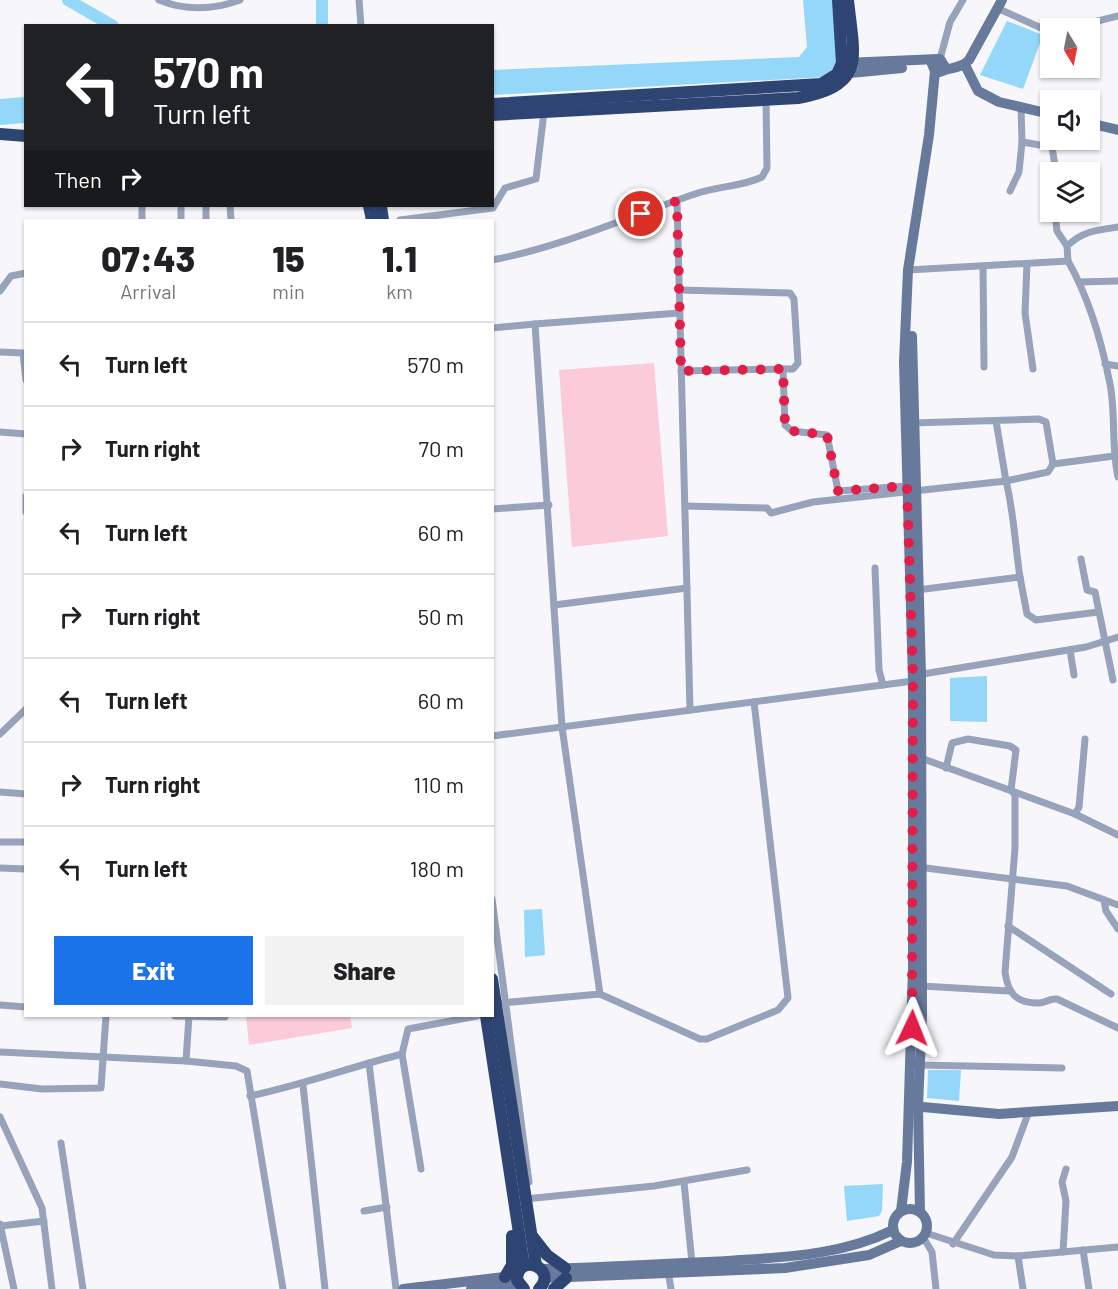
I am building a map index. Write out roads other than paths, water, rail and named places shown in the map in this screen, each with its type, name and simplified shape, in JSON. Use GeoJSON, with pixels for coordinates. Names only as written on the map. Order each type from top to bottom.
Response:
{"type":"FeatureCollection","features":[{"type":"Feature","properties":{"kind":"highway"},"geometry":{"type":"LineString","coordinates":[[838,0],[846,69]]}},
{"type":"Feature","properties":{"kind":"highway"},"geometry":{"type":"LineString","coordinates":[[494,114],[798,98],[830,91],[841,85],[846,69],[848,0]]}},
{"type":"Feature","properties":{"kind":"highway"},"geometry":{"type":"LineString","coordinates":[[494,104],[806,86],[821,84],[846,69]]}},
{"type":"Feature","properties":{"kind":"highway"},"geometry":{"type":"LineString","coordinates":[[494,984],[501,1003],[524,1200],[528,1277]]}},
{"type":"Feature","properties":{"kind":"highway"},"geometry":{"type":"LineString","coordinates":[[486,1017],[531,1235],[528,1277]]}},
{"type":"Feature","properties":{"kind":"highway"},"geometry":{"type":"LineString","coordinates":[[524,1200],[513,1258],[528,1277]]}},
{"type":"Feature","properties":{"kind":"highway"},"geometry":{"type":"LineString","coordinates":[[531,1235],[566,1273],[554,1289]]}},
{"type":"Feature","properties":{"kind":"main road"},"geometry":{"type":"LineString","coordinates":[[965,65],[1000,4]]}},
{"type":"Feature","properties":{"kind":"main road"},"geometry":{"type":"LineString","coordinates":[[916,1065],[915,677],[907,362],[912,270],[939,65]]}},
{"type":"Feature","properties":{"kind":"main road"},"geometry":{"type":"LineString","coordinates":[[846,69],[965,65]]}},
{"type":"Feature","properties":{"kind":"main road"},"geometry":{"type":"LineString","coordinates":[[965,65],[978,91],[999,102],[1040,112]]}},
{"type":"Feature","properties":{"kind":"main road"},"geometry":{"type":"LineString","coordinates":[[1100,126],[1118,130]]}},
{"type":"Feature","properties":{"kind":"main road"},"geometry":{"type":"LineString","coordinates":[[0,141],[13,135]]}},
{"type":"Feature","properties":{"kind":"main road"},"geometry":{"type":"LineString","coordinates":[[901,1241],[893,1230],[893,1223],[901,1211],[906,1176],[921,986],[916,867],[921,758],[915,677],[917,590],[910,490],[913,423],[907,362]]}},
{"type":"Feature","properties":{"kind":"main road"},"geometry":{"type":"LineString","coordinates":[[913,1106],[981,1113],[1028,1114],[1118,1106]]}},
{"type":"Feature","properties":{"kind":"main road"},"geometry":{"type":"LineString","coordinates":[[403,1289],[566,1273],[785,1268],[869,1255],[901,1241],[914,1243],[925,1235],[927,1221],[920,1212],[913,1106]]}},
{"type":"Feature","properties":{"kind":"main road"},"geometry":{"type":"LineString","coordinates":[[901,1211],[908,1209],[920,1212]]}},
{"type":"Feature","properties":{"kind":"main road"},"geometry":{"type":"LineString","coordinates":[[668,1269],[692,1263],[784,1257],[831,1251],[868,1242],[893,1230]]}},
{"type":"Feature","properties":{"kind":"main road"},"geometry":{"type":"LineString","coordinates":[[471,1289],[528,1277]]}},
{"type":"Feature","properties":{"kind":"street"},"geometry":{"type":"LineString","coordinates":[[159,0],[192,8],[219,7],[240,0]]}},
{"type":"Feature","properties":{"kind":"street"},"geometry":{"type":"LineString","coordinates":[[359,0],[360,24]]}},
{"type":"Feature","properties":{"kind":"street"},"geometry":{"type":"LineString","coordinates":[[939,65],[950,22],[963,0]]}},
{"type":"Feature","properties":{"kind":"street"},"geometry":{"type":"LineString","coordinates":[[1000,4],[1040,26]]}},
{"type":"Feature","properties":{"kind":"street"},"geometry":{"type":"LineString","coordinates":[[1100,20],[1118,16]]}},
{"type":"Feature","properties":{"kind":"street"},"geometry":{"type":"LineString","coordinates":[[494,260],[521,254],[586,234],[706,190],[757,180],[766,173],[766,100]]}},
{"type":"Feature","properties":{"kind":"street"},"geometry":{"type":"LineString","coordinates":[[1010,192],[1019,171],[1022,142],[1021,107]]}},
{"type":"Feature","properties":{"kind":"street"},"geometry":{"type":"LineString","coordinates":[[408,219],[494,208],[505,188],[536,179],[544,112]]}},
{"type":"Feature","properties":{"kind":"street"},"geometry":{"type":"LineString","coordinates":[[1022,142],[1040,145]]}},
{"type":"Feature","properties":{"kind":"street"},"geometry":{"type":"LineString","coordinates":[[677,201],[690,710]]}},
{"type":"Feature","properties":{"kind":"street"},"geometry":{"type":"LineString","coordinates":[[1056,222],[1057,231],[1067,246],[1068,261],[1080,282],[1111,385],[1114,456],[1118,477]]}},
{"type":"Feature","properties":{"kind":"street"},"geometry":{"type":"LineString","coordinates":[[1067,246],[1088,231],[1118,227]]}},
{"type":"Feature","properties":{"kind":"street"},"geometry":{"type":"LineString","coordinates":[[912,270],[1068,261]]}},
{"type":"Feature","properties":{"kind":"street"},"geometry":{"type":"LineString","coordinates":[[1027,264],[1025,313],[1033,369]]}},
{"type":"Feature","properties":{"kind":"street"},"geometry":{"type":"LineString","coordinates":[[983,266],[984,367]]}},
{"type":"Feature","properties":{"kind":"street"},"geometry":{"type":"LineString","coordinates":[[0,291],[11,276],[24,273]]}},
{"type":"Feature","properties":{"kind":"street"},"geometry":{"type":"LineString","coordinates":[[1080,282],[1118,281]]}},
{"type":"Feature","properties":{"kind":"street"},"geometry":{"type":"LineString","coordinates":[[679,290],[790,293],[794,299],[798,363],[793,369],[681,371]]}},
{"type":"Feature","properties":{"kind":"street"},"geometry":{"type":"LineString","coordinates":[[494,328],[679,313]]}},
{"type":"Feature","properties":{"kind":"street"},"geometry":{"type":"LineString","coordinates":[[535,324],[549,505],[562,727],[600,994]]}},
{"type":"Feature","properties":{"kind":"street"},"geometry":{"type":"LineString","coordinates":[[0,352],[23,353],[24,362]]}},
{"type":"Feature","properties":{"kind":"street"},"geometry":{"type":"LineString","coordinates":[[1105,364],[1118,366]]}},
{"type":"Feature","properties":{"kind":"street"},"geometry":{"type":"LineString","coordinates":[[783,369],[785,425],[792,431],[827,435],[838,491],[910,490]]}},
{"type":"Feature","properties":{"kind":"street"},"geometry":{"type":"LineString","coordinates":[[685,506],[767,508],[771,513],[813,501],[1005,481],[1048,472],[1053,464],[1046,422],[1039,419],[913,423]]}},
{"type":"Feature","properties":{"kind":"street"},"geometry":{"type":"LineString","coordinates":[[996,421],[1005,481],[1013,509],[1014,539],[1028,614],[1036,620],[1098,612]]}},
{"type":"Feature","properties":{"kind":"street"},"geometry":{"type":"LineString","coordinates":[[0,432],[24,434]]}},
{"type":"Feature","properties":{"kind":"street"},"geometry":{"type":"LineString","coordinates":[[1053,464],[1114,456]]}},
{"type":"Feature","properties":{"kind":"street"},"geometry":{"type":"LineString","coordinates":[[494,509],[549,505]]}},
{"type":"Feature","properties":{"kind":"street"},"geometry":{"type":"LineString","coordinates":[[1081,559],[1087,590],[1095,592],[1103,642],[1113,680]]}},
{"type":"Feature","properties":{"kind":"street"},"geometry":{"type":"LineString","coordinates":[[875,568],[879,670],[883,685]]}},
{"type":"Feature","properties":{"kind":"street"},"geometry":{"type":"LineString","coordinates":[[917,590],[1020,577]]}},
{"type":"Feature","properties":{"kind":"street"},"geometry":{"type":"LineString","coordinates":[[554,605],[687,588]]}},
{"type":"Feature","properties":{"kind":"street"},"geometry":{"type":"LineString","coordinates":[[494,736],[883,685],[915,677],[1070,650],[1118,637]]}},
{"type":"Feature","properties":{"kind":"street"},"geometry":{"type":"LineString","coordinates":[[1070,650],[1074,675]]}},
{"type":"Feature","properties":{"kind":"street"},"geometry":{"type":"LineString","coordinates":[[494,922],[501,1003],[600,994],[705,1040],[778,1010],[787,1002],[786,968],[754,702]]}},
{"type":"Feature","properties":{"kind":"street"},"geometry":{"type":"LineString","coordinates":[[0,734],[24,711]]}},
{"type":"Feature","properties":{"kind":"street"},"geometry":{"type":"LineString","coordinates":[[946,768],[952,742],[968,739],[1010,746],[1016,750],[1011,790],[1015,801],[1005,972],[1009,991]]}},
{"type":"Feature","properties":{"kind":"street"},"geometry":{"type":"LineString","coordinates":[[1075,814],[1079,807],[1085,739]]}},
{"type":"Feature","properties":{"kind":"street"},"geometry":{"type":"LineString","coordinates":[[921,758],[1075,814],[1118,835]]}},
{"type":"Feature","properties":{"kind":"street"},"geometry":{"type":"LineString","coordinates":[[0,792],[24,794]]}},
{"type":"Feature","properties":{"kind":"street"},"geometry":{"type":"LineString","coordinates":[[0,842],[24,842]]}},
{"type":"Feature","properties":{"kind":"street"},"geometry":{"type":"LineString","coordinates":[[916,867],[1067,886],[1118,906]]}},
{"type":"Feature","properties":{"kind":"street"},"geometry":{"type":"LineString","coordinates":[[0,868],[24,869]]}},
{"type":"Feature","properties":{"kind":"street"},"geometry":{"type":"LineString","coordinates":[[1104,900],[1106,911],[1118,929]]}},
{"type":"Feature","properties":{"kind":"street"},"geometry":{"type":"LineString","coordinates":[[1008,926],[1111,994]]}},
{"type":"Feature","properties":{"kind":"street"},"geometry":{"type":"LineString","coordinates":[[921,986],[1009,991],[1016,997],[1039,1003],[1052,998],[1057,999],[1118,1028]]}},
{"type":"Feature","properties":{"kind":"street"},"geometry":{"type":"LineString","coordinates":[[0,1005],[24,1007]]}},
{"type":"Feature","properties":{"kind":"street"},"geometry":{"type":"LineString","coordinates":[[0,1084],[42,1089],[98,1089],[103,1085],[106,1017]]}},
{"type":"Feature","properties":{"kind":"street"},"geometry":{"type":"LineString","coordinates":[[186,1061],[189,1017]]}},
{"type":"Feature","properties":{"kind":"street"},"geometry":{"type":"LineString","coordinates":[[421,1169],[402,1054],[408,1029],[471,1017]]}},
{"type":"Feature","properties":{"kind":"street"},"geometry":{"type":"LineString","coordinates":[[0,1052],[186,1061],[243,1068],[249,1078],[250,1096],[283,1289]]}},
{"type":"Feature","properties":{"kind":"street"},"geometry":{"type":"LineString","coordinates":[[250,1096],[303,1085],[402,1054]]}},
{"type":"Feature","properties":{"kind":"street"},"geometry":{"type":"LineString","coordinates":[[369,1063],[396,1289]]}},
{"type":"Feature","properties":{"kind":"street"},"geometry":{"type":"LineString","coordinates":[[916,1065],[1062,1068]]}},
{"type":"Feature","properties":{"kind":"street"},"geometry":{"type":"LineString","coordinates":[[303,1085],[325,1289]]}},
{"type":"Feature","properties":{"kind":"street"},"geometry":{"type":"LineString","coordinates":[[953,1244],[1012,1157],[1028,1114]]}},
{"type":"Feature","properties":{"kind":"street"},"geometry":{"type":"LineString","coordinates":[[0,1117],[38,1195],[44,1221],[52,1289]]}},
{"type":"Feature","properties":{"kind":"street"},"geometry":{"type":"LineString","coordinates":[[62,1143],[83,1289]]}},
{"type":"Feature","properties":{"kind":"street"},"geometry":{"type":"LineString","coordinates":[[1063,1252],[1066,1200],[1062,1182],[1066,1169]]}},
{"type":"Feature","properties":{"kind":"street"},"geometry":{"type":"LineString","coordinates":[[524,1200],[684,1182],[747,1170]]}},
{"type":"Feature","properties":{"kind":"street"},"geometry":{"type":"LineString","coordinates":[[684,1182],[692,1263]]}},
{"type":"Feature","properties":{"kind":"street"},"geometry":{"type":"LineString","coordinates":[[364,1211],[387,1207]]}},
{"type":"Feature","properties":{"kind":"street"},"geometry":{"type":"LineString","coordinates":[[14,1289],[0,1225],[44,1221]]}},
{"type":"Feature","properties":{"kind":"street"},"geometry":{"type":"LineString","coordinates":[[925,1235],[994,1255],[1018,1256],[1118,1247]]}},
{"type":"Feature","properties":{"kind":"street"},"geometry":{"type":"LineString","coordinates":[[925,1235],[932,1252],[936,1289]]}},
{"type":"Feature","properties":{"kind":"street"},"geometry":{"type":"LineString","coordinates":[[1083,1250],[1089,1289]]}},
{"type":"Feature","properties":{"kind":"street"},"geometry":{"type":"LineString","coordinates":[[1018,1256],[1023,1289]]}},
{"type":"Feature","properties":{"kind":"street"},"geometry":{"type":"LineString","coordinates":[[668,1269],[671,1289]]}},
{"type":"Feature","properties":{"kind":"water"},"geometry":{"type":"Polygon","coordinates":[[[803,0],[834,0],[838,52],[832,70],[825,77],[494,95],[494,70],[799,57],[807,47],[803,0]]]}},
{"type":"Feature","properties":{"kind":"water"},"geometry":{"type":"Polygon","coordinates":[[[1007,21],[1040,34],[1040,43],[1023,89],[980,75],[1007,21]]]}},
{"type":"Feature","properties":{"kind":"water"},"geometry":{"type":"Polygon","coordinates":[[[24,97],[24,123],[0,125],[0,99],[24,97]]]}},
{"type":"Feature","properties":{"kind":"water"},"geometry":{"type":"Polygon","coordinates":[[[987,676],[987,722],[950,721],[950,678],[987,676]]]}},
{"type":"Feature","properties":{"kind":"water"},"geometry":{"type":"Polygon","coordinates":[[[542,909],[545,955],[525,957],[524,910],[542,909]]]}},
{"type":"Feature","properties":{"kind":"water"},"geometry":{"type":"Polygon","coordinates":[[[928,1070],[961,1070],[959,1101],[927,1098],[928,1070]]]}},
{"type":"Feature","properties":{"kind":"water"},"geometry":{"type":"Polygon","coordinates":[[[883,1184],[882,1211],[879,1216],[847,1221],[844,1186],[883,1184]]]}},
{"type":"Feature","properties":{"kind":"waterway"},"geometry":{"type":"LineString","coordinates":[[68,0],[110,24]]}},
{"type":"Feature","properties":{"kind":"waterway"},"geometry":{"type":"LineString","coordinates":[[322,0],[322,24]]}}]}
